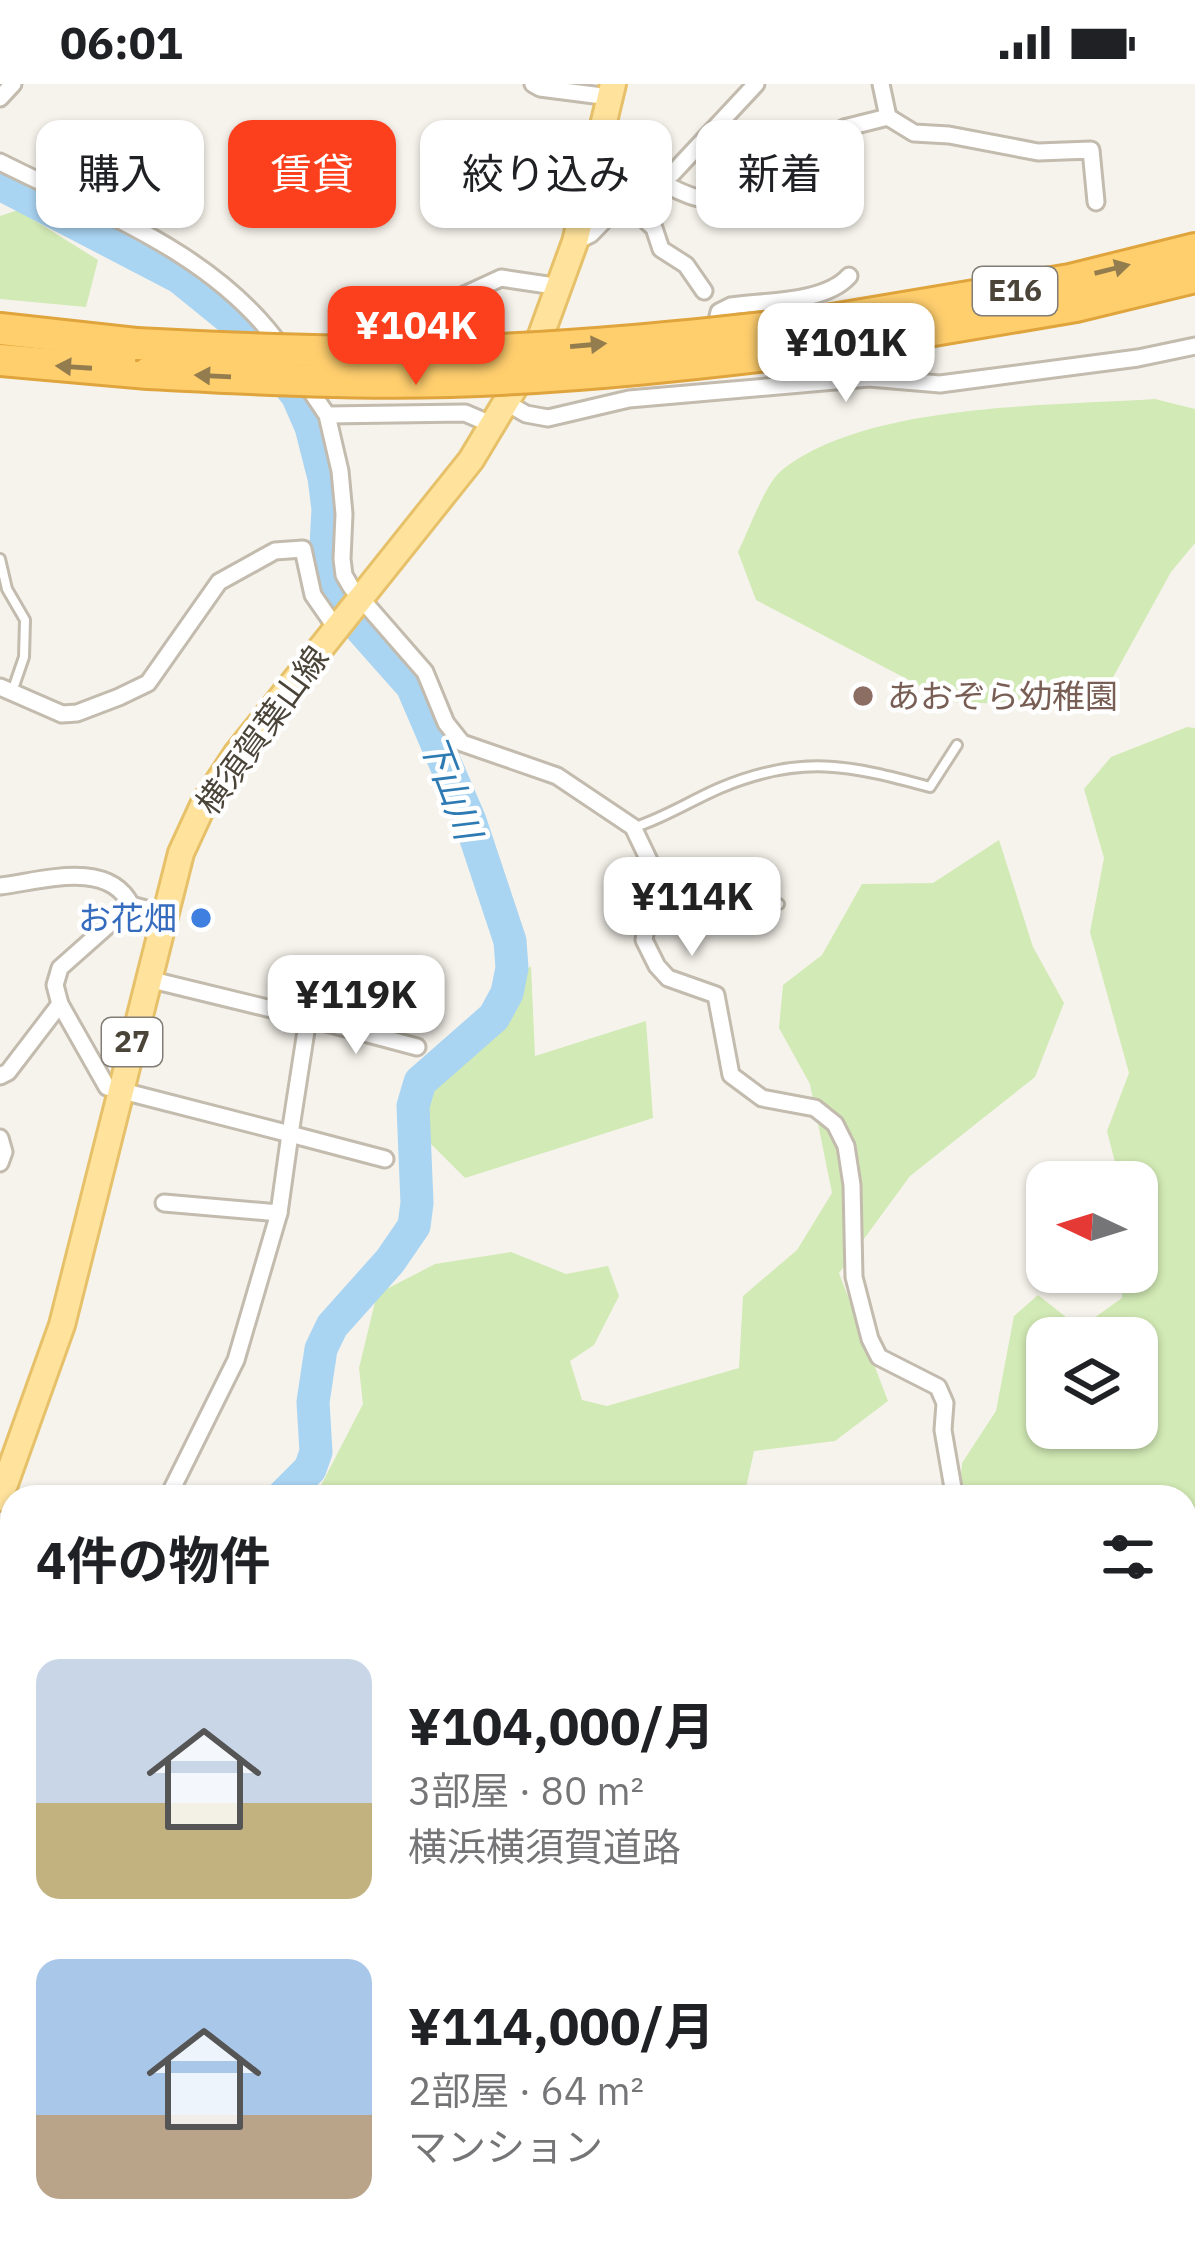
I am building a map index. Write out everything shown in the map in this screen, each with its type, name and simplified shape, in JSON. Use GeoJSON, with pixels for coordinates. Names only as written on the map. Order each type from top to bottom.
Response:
{"type":"FeatureCollection","features":[{"type":"Feature","properties":{"kind":"highway","name":"E16"},"geometry":{"type":"LineString","coordinates":[[0,360],[318,382],[449,381],[598,372],[832,334],[1195,249]]}},
{"type":"Feature","properties":{"kind":"highway","name":"E16"},"geometry":{"type":"LineString","coordinates":[[0,329],[136,344],[295,352],[563,347],[832,334],[1035,314],[1195,277]]}},
{"type":"Feature","properties":{"kind":"main road","name":"横須賀葉山線"},"geometry":{"type":"LineString","coordinates":[[5,1485],[62,1325],[182,853],[204,803],[237,753],[471,460],[533,357],[575,242],[611,90]]}},
{"type":"Feature","properties":{"kind":"street"},"geometry":{"type":"LineString","coordinates":[[0,98],[13,84]]}},
{"type":"Feature","properties":{"kind":"street"},"geometry":{"type":"LineString","coordinates":[[533,84],[611,90]]}},
{"type":"Feature","properties":{"kind":"street"},"geometry":{"type":"LineString","coordinates":[[672,171],[756,84]]}},
{"type":"Feature","properties":{"kind":"street"},"geometry":{"type":"LineString","coordinates":[[881,84],[888,117],[914,133],[1038,152],[1091,150],[1096,202]]}},
{"type":"Feature","properties":{"kind":"street"},"geometry":{"type":"LineString","coordinates":[[864,125],[888,117]]}},
{"type":"Feature","properties":{"kind":"street"},"geometry":{"type":"LineString","coordinates":[[0,161],[213,274],[256,316],[327,415],[340,471],[348,614]]}},
{"type":"Feature","properties":{"kind":"street"},"geometry":{"type":"LineString","coordinates":[[575,242],[596,228]]}},
{"type":"Feature","properties":{"kind":"street"},"geometry":{"type":"LineString","coordinates":[[654,228],[661,249],[686,265],[704,291]]}},
{"type":"Feature","properties":{"kind":"street"},"geometry":{"type":"LineString","coordinates":[[710,390],[719,312],[730,306],[823,292],[849,276]]}},
{"type":"Feature","properties":{"kind":"street"},"geometry":{"type":"LineString","coordinates":[[298,372],[501,278],[561,287]]}},
{"type":"Feature","properties":{"kind":"street"},"geometry":{"type":"LineString","coordinates":[[507,403],[526,414],[548,418],[628,399],[868,378],[940,384],[1195,346]]}},
{"type":"Feature","properties":{"kind":"street"},"geometry":{"type":"LineString","coordinates":[[327,415],[465,413],[493,425]]}},
{"type":"Feature","properties":{"kind":"street"},"geometry":{"type":"LineString","coordinates":[[6,688],[62,714],[134,690],[148,682],[219,582],[274,551],[303,549],[313,595],[348,614],[425,672],[446,723],[462,743],[557,776],[633,827],[655,873],[644,940],[657,966],[668,978],[716,995],[730,1075],[762,1098],[814,1108],[835,1124],[846,1146],[852,1185],[854,1277],[870,1339],[879,1357],[938,1387],[945,1403],[943,1430],[952,1485]]}},
{"type":"Feature","properties":{"kind":"street"},"geometry":{"type":"LineString","coordinates":[[0,886],[85,876],[108,879],[124,890],[131,905],[164,914]]}},
{"type":"Feature","properties":{"kind":"street"},"geometry":{"type":"LineString","coordinates":[[131,905],[60,968],[55,985],[60,1004],[107,1087],[385,1159]]}},
{"type":"Feature","properties":{"kind":"street"},"geometry":{"type":"LineString","coordinates":[[148,979],[417,1047]]}},
{"type":"Feature","properties":{"kind":"street"},"geometry":{"type":"LineString","coordinates":[[0,1076],[60,1004]]}},
{"type":"Feature","properties":{"kind":"street"},"geometry":{"type":"LineString","coordinates":[[174,1485],[236,1360],[279,1214],[308,1018]]}},
{"type":"Feature","properties":{"kind":"street"},"geometry":{"type":"LineString","coordinates":[[0,1138],[4,1152],[0,1163]]}},
{"type":"Feature","properties":{"kind":"street"},"geometry":{"type":"LineString","coordinates":[[164,1203],[279,1214]]}},
{"type":"Feature","properties":{"kind":"lane"},"geometry":{"type":"LineString","coordinates":[[0,559],[7,589],[25,620],[24,657],[6,688]]}},
{"type":"Feature","properties":{"kind":"lane"},"geometry":{"type":"LineString","coordinates":[[633,827],[725,786],[803,764],[840,764],[930,787],[957,745]]}},
{"type":"Feature","properties":{"kind":"lane"},"geometry":{"type":"LineString","coordinates":[[655,873],[711,879],[779,904]]}},
{"type":"Feature","properties":{"kind":"green space"},"geometry":{"type":"Polygon","coordinates":[[[18,210],[36,221],[36,228],[47,228],[98,260],[86,307],[0,299],[0,216],[18,210]]]}},
{"type":"Feature","properties":{"kind":"green space"},"geometry":{"type":"Polygon","coordinates":[[[1155,399],[1195,409],[1195,543],[1171,572],[1111,681],[1040,705],[951,702],[756,600],[738,552],[775,477],[817,449],[860,432],[960,412],[1155,399]]]}},
{"type":"Feature","properties":{"kind":"green space"},"geometry":{"type":"Polygon","coordinates":[[[1195,728],[1195,1485],[960,1485],[962,1463],[996,1411],[1014,1316],[1038,1295],[1066,1317],[1026,1317],[1026,1449],[1158,1449],[1158,1317],[1095,1317],[1122,1298],[1122,1293],[1158,1293],[1158,1161],[1115,1161],[1107,1131],[1129,1073],[1090,932],[1104,858],[1084,789],[1111,757],[1195,728]]]}},
{"type":"Feature","properties":{"kind":"green space"},"geometry":{"type":"Polygon","coordinates":[[[999,840],[1033,947],[1064,1003],[1035,1077],[910,1176],[839,1273],[888,1401],[835,1441],[754,1451],[747,1485],[321,1485],[363,1404],[359,1368],[377,1294],[435,1264],[511,1252],[566,1274],[608,1266],[619,1296],[594,1345],[570,1361],[582,1400],[607,1406],[739,1368],[743,1296],[797,1250],[832,1193],[810,1084],[779,1028],[783,985],[822,955],[862,884],[933,883],[999,840]]]}},
{"type":"Feature","properties":{"kind":"green space"},"geometry":{"type":"Polygon","coordinates":[[[531,966],[535,1056],[646,1021],[653,1118],[465,1178],[420,1133],[455,1031],[531,966]]]}},
{"type":"Feature","properties":{"kind":"waterway","name":"下山川"},"geometry":{"type":"LineString","coordinates":[[0,184],[179,277],[243,329],[297,395],[324,478],[328,509],[325,564],[333,597],[412,686],[470,821],[510,941],[507,993],[494,1017],[420,1082],[413,1106],[414,1226],[390,1261],[332,1326],[321,1349],[313,1402],[316,1452],[310,1469],[294,1485]]}},
{"type":"Feature","properties":{"kind":"place","name":"あおぞら幼稚園"},"geometry":{"type":"Point","coordinates":[863,696]}},
{"type":"Feature","properties":{"kind":"place","name":"お花畑"},"geometry":{"type":"Point","coordinates":[201,918]}}]}
